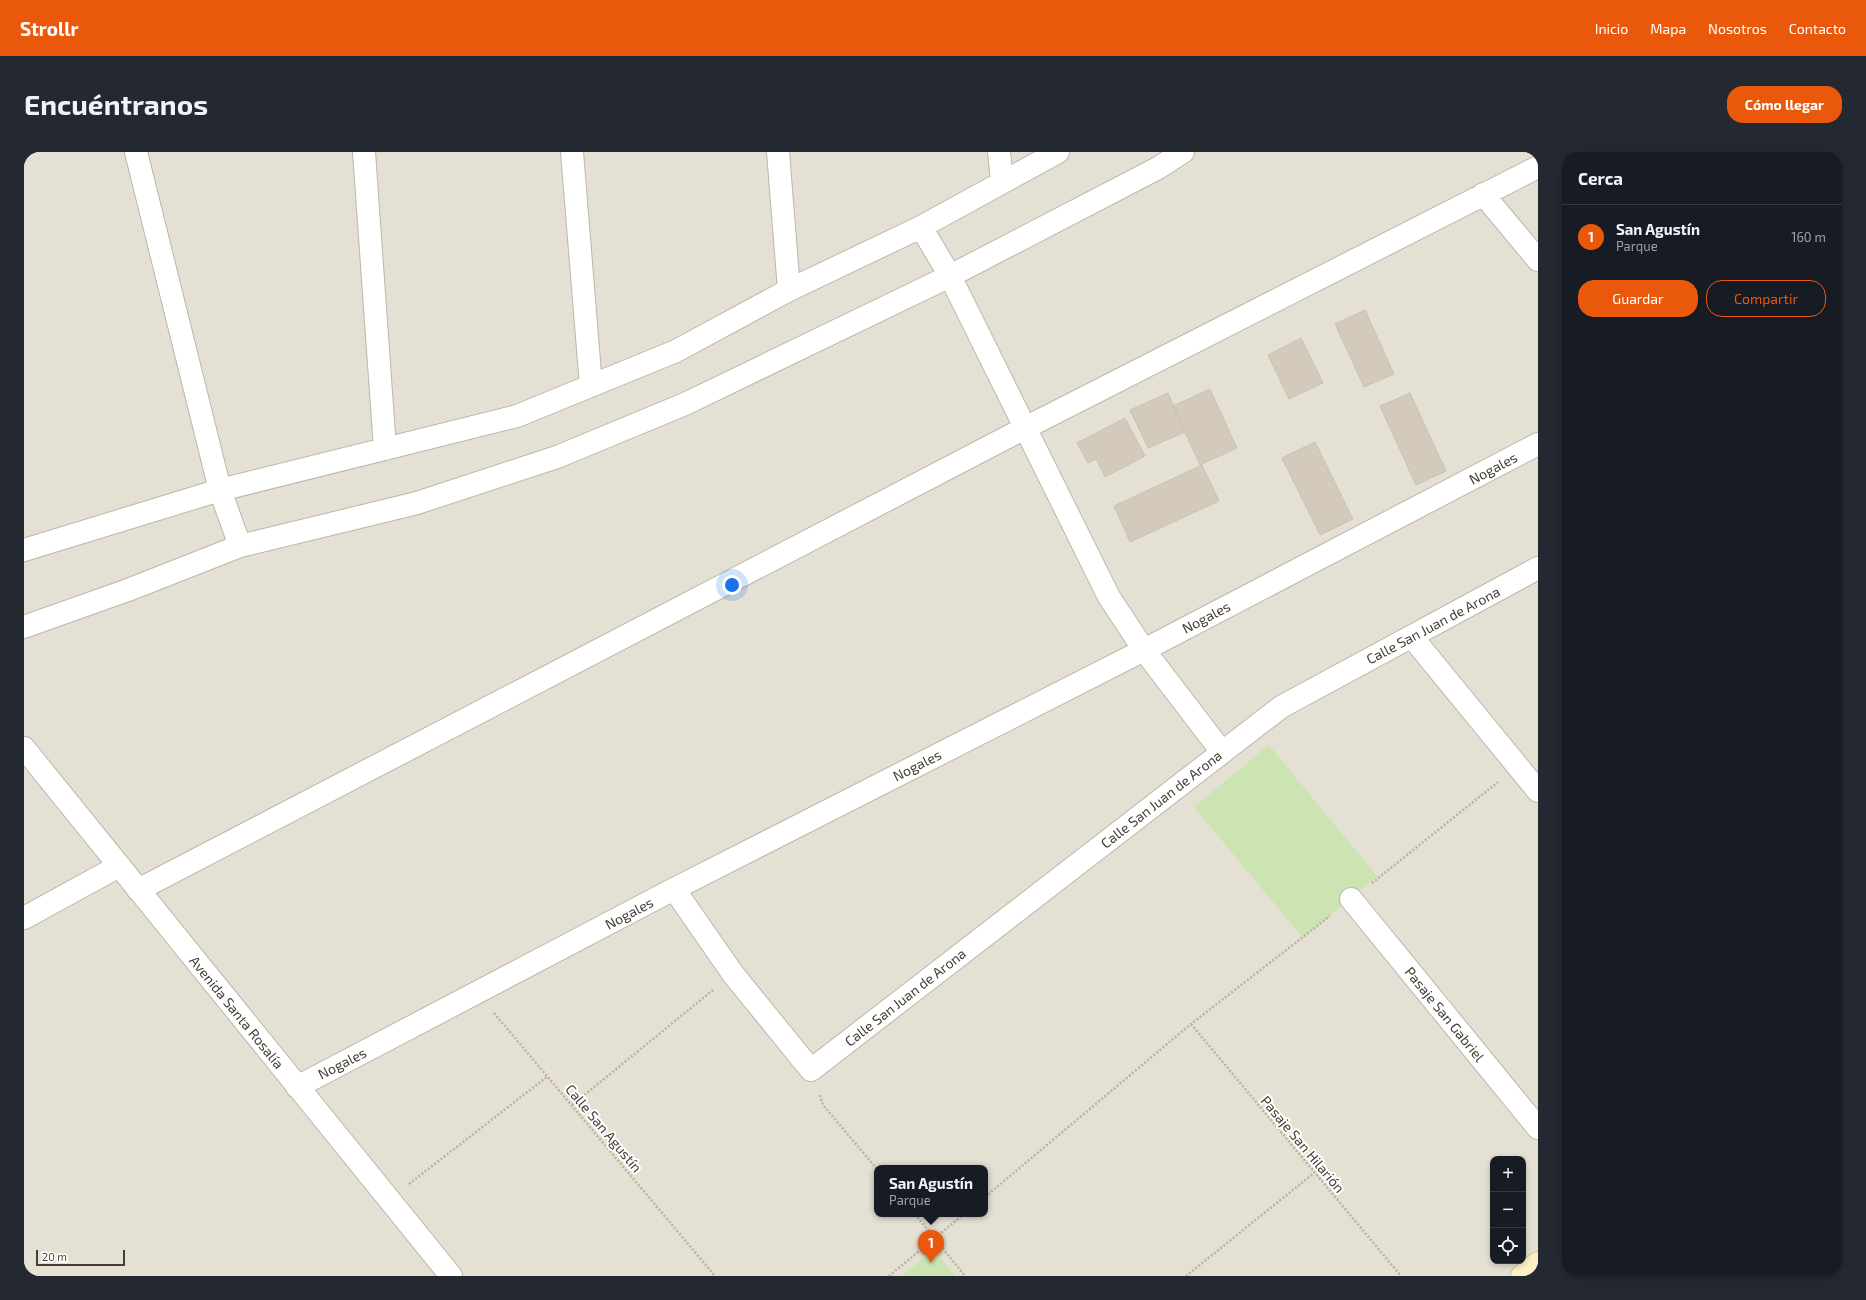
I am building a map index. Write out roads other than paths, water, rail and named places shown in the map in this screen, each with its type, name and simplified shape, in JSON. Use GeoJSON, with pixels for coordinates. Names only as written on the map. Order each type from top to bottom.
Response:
{"type":"FeatureCollection","features":[{"type":"Feature","properties":{"kind":"street"},"geometry":{"type":"LineString","coordinates":[[136,152],[220,490],[240,546]]}},
{"type":"Feature","properties":{"kind":"street"},"geometry":{"type":"LineString","coordinates":[[364,152],[385,449]]}},
{"type":"Feature","properties":{"kind":"street"},"geometry":{"type":"LineString","coordinates":[[572,152],[591,386]]}},
{"type":"Feature","properties":{"kind":"street"},"geometry":{"type":"LineString","coordinates":[[778,152],[789,290]]}},
{"type":"Feature","properties":{"kind":"street"},"geometry":{"type":"LineString","coordinates":[[999,152],[1002,182]]}},
{"type":"Feature","properties":{"kind":"street"},"geometry":{"type":"LineString","coordinates":[[24,550],[220,490],[517,416],[676,351],[789,290],[921,227],[1058,152]]}},
{"type":"Feature","properties":{"kind":"street"},"geometry":{"type":"LineString","coordinates":[[24,627],[128,590],[240,546],[417,503],[557,456],[685,404],[950,276],[1158,168],[1183,152]]}},
{"type":"Feature","properties":{"kind":"street"},"geometry":{"type":"LineString","coordinates":[[138,890],[1025,428],[1538,167]]}},
{"type":"Feature","properties":{"kind":"street"},"geometry":{"type":"LineString","coordinates":[[1483,194],[1538,260]]}},
{"type":"Feature","properties":{"kind":"street"},"geometry":{"type":"LineString","coordinates":[[921,227],[950,276],[1109,597],[1144,650],[1222,752]]}},
{"type":"Feature","properties":{"kind":"street","name":"Nogales"},"geometry":{"type":"LineString","coordinates":[[297,1087],[674,889],[1144,650],[1538,444]]}},
{"type":"Feature","properties":{"kind":"street","name":"Calle San Juan de Arona"},"geometry":{"type":"LineString","coordinates":[[674,889],[733,974],[811,1070],[1281,707],[1538,568]]}},
{"type":"Feature","properties":{"kind":"street"},"geometry":{"type":"LineString","coordinates":[[1412,637],[1538,791]]}},
{"type":"Feature","properties":{"kind":"street","name":"Avenida Santa Rosalía"},"geometry":{"type":"LineString","coordinates":[[24,748],[451,1276]]}},
{"type":"Feature","properties":{"kind":"street"},"geometry":{"type":"LineString","coordinates":[[24,918],[118,866]]}},
{"type":"Feature","properties":{"kind":"street","name":"Pasaje San Gabriel"},"geometry":{"type":"LineString","coordinates":[[1351,899],[1538,1128]]}},
{"type":"Feature","properties":{"kind":"street"},"geometry":{"type":"LineString","coordinates":[[1522,1276],[1538,1263]]}},
{"type":"Feature","properties":{"kind":"place","name":"San Agustín"},"geometry":{"type":"Point","coordinates":[931,1263]}}]}
